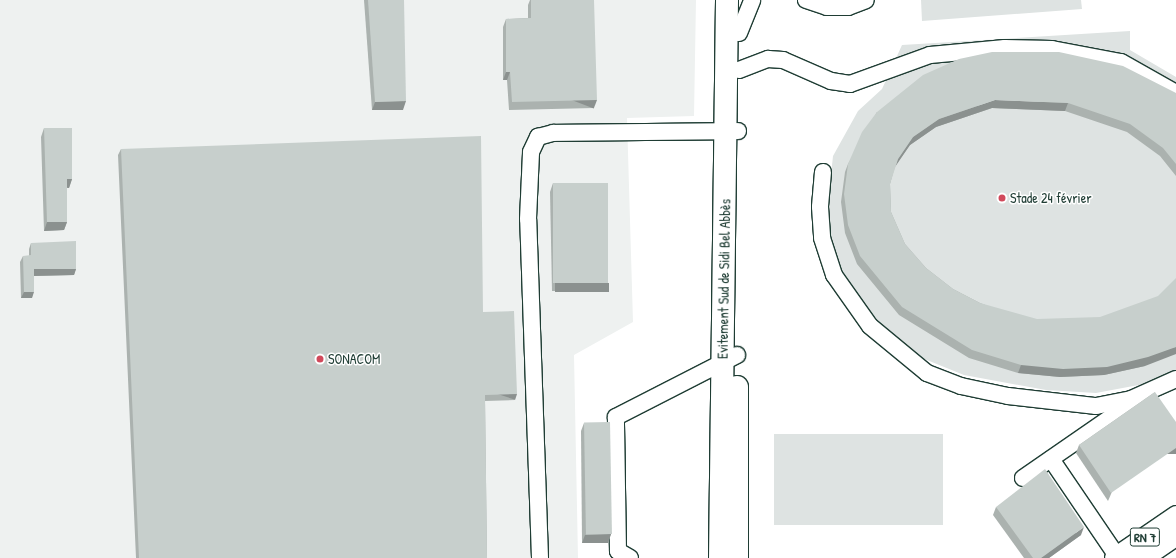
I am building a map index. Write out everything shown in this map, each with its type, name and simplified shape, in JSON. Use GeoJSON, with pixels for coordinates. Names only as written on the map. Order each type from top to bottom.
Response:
{"type":"FeatureCollection","features":[{"type":"Feature","properties":{"kind":"highway","name":"Evitement Sud de Sidi Bel Abbès"},"geometry":{"type":"LineString","coordinates":[[727,0],[735,51]]}},
{"type":"Feature","properties":{"kind":"highway","name":"Evitement Sud de Sidi Bel Abbès"},"geometry":{"type":"LineString","coordinates":[[720,558],[730,359],[732,131],[735,51],[739,0]]}},
{"type":"Feature","properties":{"kind":"highway","name":"Evitement Sud de Sidi Bel Abbès"},"geometry":{"type":"LineString","coordinates":[[730,359],[737,558]]}},
{"type":"Feature","properties":{"kind":"main road","name":"RN 7"},"geometry":{"type":"LineString","coordinates":[[1116,557],[1176,516]]}},
{"type":"Feature","properties":{"kind":"main road","name":"RN 7"},"geometry":{"type":"LineString","coordinates":[[1141,558],[1176,534]]}},
{"type":"Feature","properties":{"kind":"street"},"geometry":{"type":"LineString","coordinates":[[752,0],[735,51],[768,59],[783,60],[832,81],[850,84],[930,55],[1005,48],[1052,49],[1122,62],[1176,93]]}},
{"type":"Feature","properties":{"kind":"street"},"geometry":{"type":"LineString","coordinates":[[806,0],[835,3],[866,0]]}},
{"type":"Feature","properties":{"kind":"street"},"geometry":{"type":"LineString","coordinates":[[540,558],[528,220],[530,152],[538,137],[553,133],[732,131]]}},
{"type":"Feature","properties":{"kind":"street"},"geometry":{"type":"LineString","coordinates":[[823,172],[820,207],[822,238],[834,275],[870,326],[908,360],[927,373],[960,386],[1051,403],[1096,406],[1147,392],[1176,379]]}},
{"type":"Feature","properties":{"kind":"street"},"geometry":{"type":"LineString","coordinates":[[630,558],[618,551],[616,417],[730,359]]}},
{"type":"Feature","properties":{"kind":"street"},"geometry":{"type":"LineString","coordinates":[[1023,478],[1147,392]]}},
{"type":"Feature","properties":{"kind":"street"},"geometry":{"type":"LineString","coordinates":[[1051,459],[1116,557]]}},
{"type":"Feature","properties":{"kind":"shaded area"},"geometry":{"type":"Polygon","coordinates":[[[0,0],[696,0],[694,116],[627,118],[633,322],[574,355],[578,558],[0,558],[0,0]]]}},
{"type":"Feature","properties":{"kind":"shaded area"},"geometry":{"type":"Polygon","coordinates":[[[921,0],[1081,0],[1082,9],[922,21],[921,0]]]}},
{"type":"Feature","properties":{"kind":"shaded area","name":"Stade 24 février"},"geometry":{"type":"Polygon","coordinates":[[[1130,31],[1130,50],[1176,77],[1176,378],[1096,393],[1046,390],[964,375],[917,356],[881,324],[854,292],[837,263],[829,233],[827,212],[833,156],[858,111],[882,89],[902,45],[1130,31]]]}},
{"type":"Feature","properties":{"kind":"shaded area"},"geometry":{"type":"Polygon","coordinates":[[[774,434],[943,434],[943,525],[774,525],[774,434]]]}},
{"type":"Feature","properties":{"kind":"building"},"geometry":{"type":"Polygon","coordinates":[[[368,0],[404,0],[406,101],[375,102],[368,0]]]}},
{"type":"Feature","properties":{"kind":"building"},"geometry":{"type":"Polygon","coordinates":[[[531,0],[594,0],[597,100],[512,102],[510,72],[506,72],[506,19],[531,18],[531,0]]]}},
{"type":"Feature","properties":{"kind":"building"},"geometry":{"type":"Polygon","coordinates":[[[992,52],[1059,52],[1123,66],[1176,93],[1176,164],[1163,148],[1130,124],[1068,103],[995,100],[939,119],[913,137],[898,159],[890,184],[891,212],[905,244],[926,268],[953,289],[980,303],[1037,319],[1100,317],[1158,296],[1176,278],[1176,347],[1148,357],[1107,367],[1063,369],[1021,365],[972,350],[902,307],[860,256],[848,225],[844,194],[848,164],[862,132],[877,112],[923,75],[959,59],[992,52]]]}},
{"type":"Feature","properties":{"kind":"building"},"geometry":{"type":"Polygon","coordinates":[[[44,128],[72,128],[72,179],[67,179],[67,222],[47,222],[44,128]]]}},
{"type":"Feature","properties":{"kind":"building","name":"SONACOM"},"geometry":{"type":"Polygon","coordinates":[[[481,136],[483,312],[514,311],[517,394],[485,395],[487,558],[139,558],[121,149],[481,136]]]}},
{"type":"Feature","properties":{"kind":"building"},"geometry":{"type":"Polygon","coordinates":[[[553,183],[608,183],[608,283],[553,283],[553,183]]]}},
{"type":"Feature","properties":{"kind":"building"},"geometry":{"type":"Polygon","coordinates":[[[76,241],[76,269],[34,269],[34,292],[24,292],[23,256],[31,255],[31,243],[76,241]]]}},
{"type":"Feature","properties":{"kind":"building"},"geometry":{"type":"Polygon","coordinates":[[[1155,392],[1176,422],[1176,448],[1111,493],[1079,445],[1155,392]]]}},
{"type":"Feature","properties":{"kind":"building"},"geometry":{"type":"Polygon","coordinates":[[[584,422],[610,422],[612,534],[586,534],[584,422]]]}},
{"type":"Feature","properties":{"kind":"building"},"geometry":{"type":"Polygon","coordinates":[[[1045,469],[1084,527],[1041,558],[1033,558],[996,507],[1045,469]]]}},
{"type":"Feature","properties":{"kind":"place","name":"Stade 24 février"},"geometry":{"type":"Point","coordinates":[1002,198]}},
{"type":"Feature","properties":{"kind":"place","name":"SONACOM"},"geometry":{"type":"Point","coordinates":[320,359]}}]}
